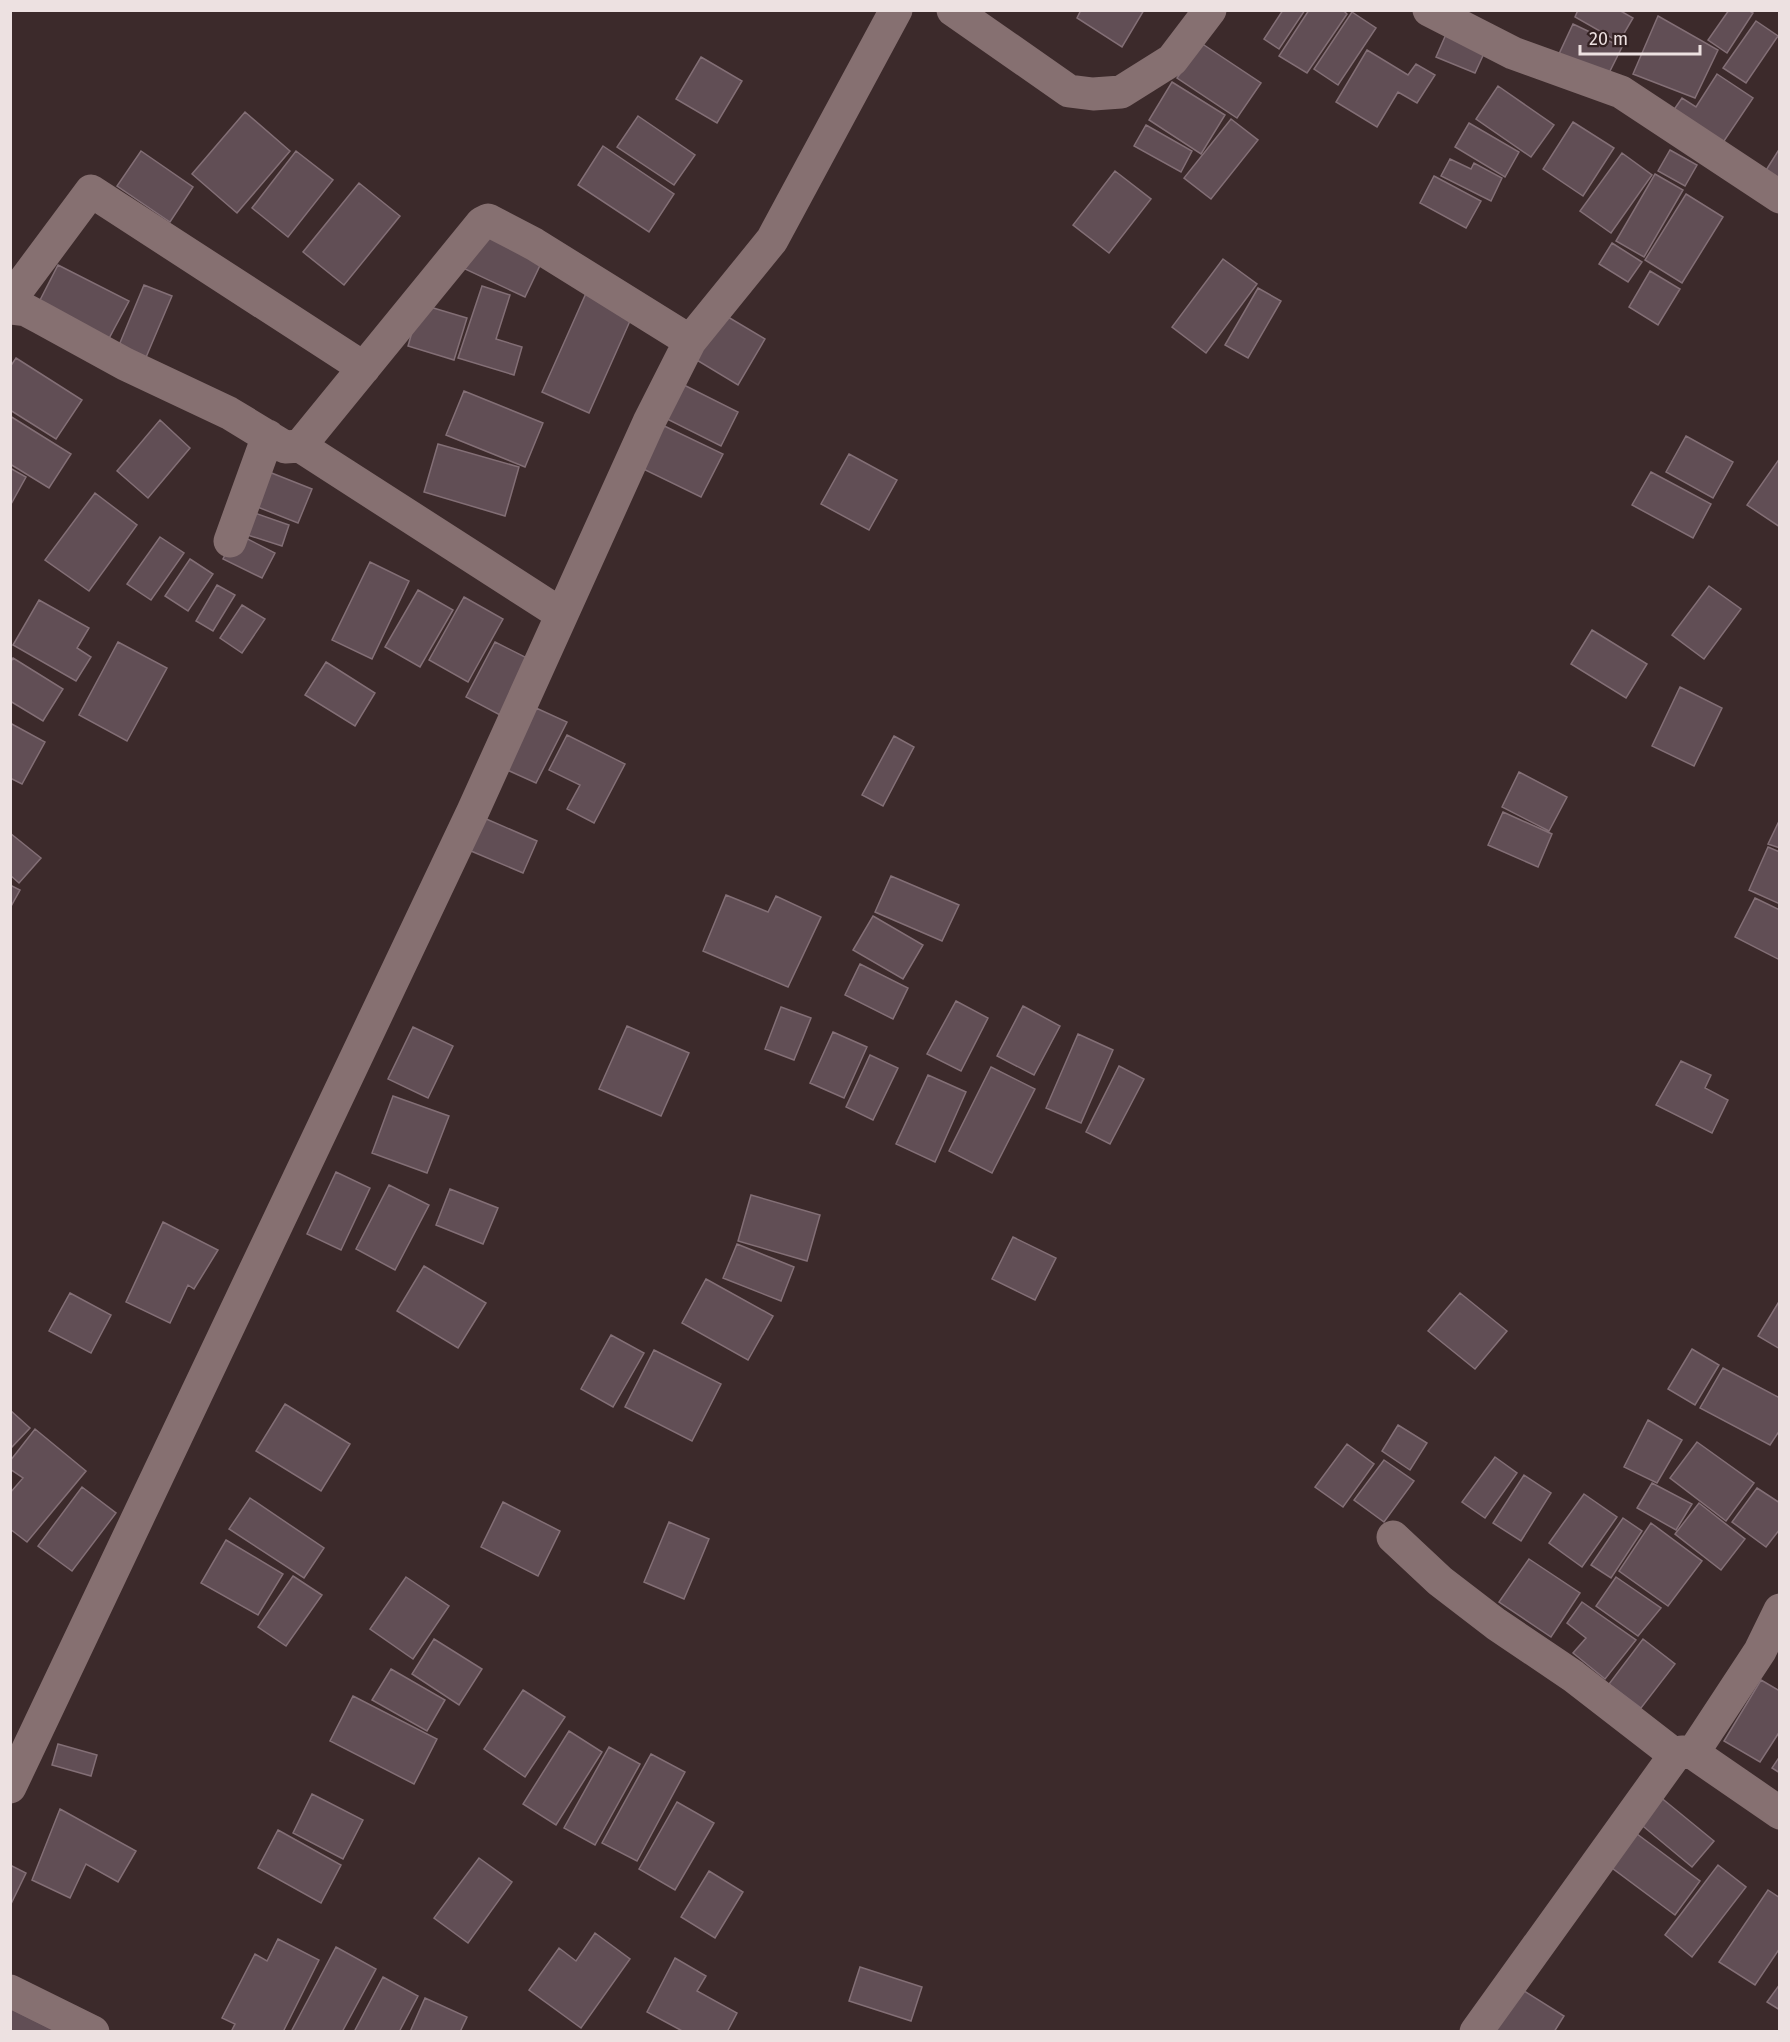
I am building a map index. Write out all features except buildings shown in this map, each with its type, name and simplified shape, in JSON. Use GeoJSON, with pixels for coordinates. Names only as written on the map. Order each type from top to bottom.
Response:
{"type":"FeatureCollection","features":[{"type":"Feature","properties":{"kind":"street"},"geometry":{"type":"LineString","coordinates":[[10,1786],[473,811],[649,422],[690,341],[772,240],[896,10]]}},
{"type":"Feature","properties":{"kind":"street"},"geometry":{"type":"LineString","coordinates":[[953,10],[1069,92],[1093,94],[1121,92],[1172,60],[1210,10]]}},
{"type":"Feature","properties":{"kind":"street"},"geometry":{"type":"LineString","coordinates":[[1429,10],[1513,53],[1621,92],[1779,197]]}},
{"type":"Feature","properties":{"kind":"street"},"geometry":{"type":"LineString","coordinates":[[10,300],[91,191],[364,368]]}},
{"type":"Feature","properties":{"kind":"street"},"geometry":{"type":"LineString","coordinates":[[300,446],[482,222],[488,220],[534,244],[690,341]]}},
{"type":"Feature","properties":{"kind":"street"},"geometry":{"type":"LineString","coordinates":[[10,308],[26,310],[34,314],[125,364],[229,413],[285,447],[300,446],[561,614]]}},
{"type":"Feature","properties":{"kind":"street"},"geometry":{"type":"LineString","coordinates":[[230,541],[268,436]]}},
{"type":"Feature","properties":{"kind":"street"},"geometry":{"type":"LineString","coordinates":[[1393,1537],[1440,1581],[1496,1624],[1684,1754],[1779,1813]]}},
{"type":"Feature","properties":{"kind":"street"},"geometry":{"type":"LineString","coordinates":[[1476,2031],[1760,1651],[1779,1610]]}},
{"type":"Feature","properties":{"kind":"street"},"geometry":{"type":"LineString","coordinates":[[10,1991],[93,2031]]}}]}
